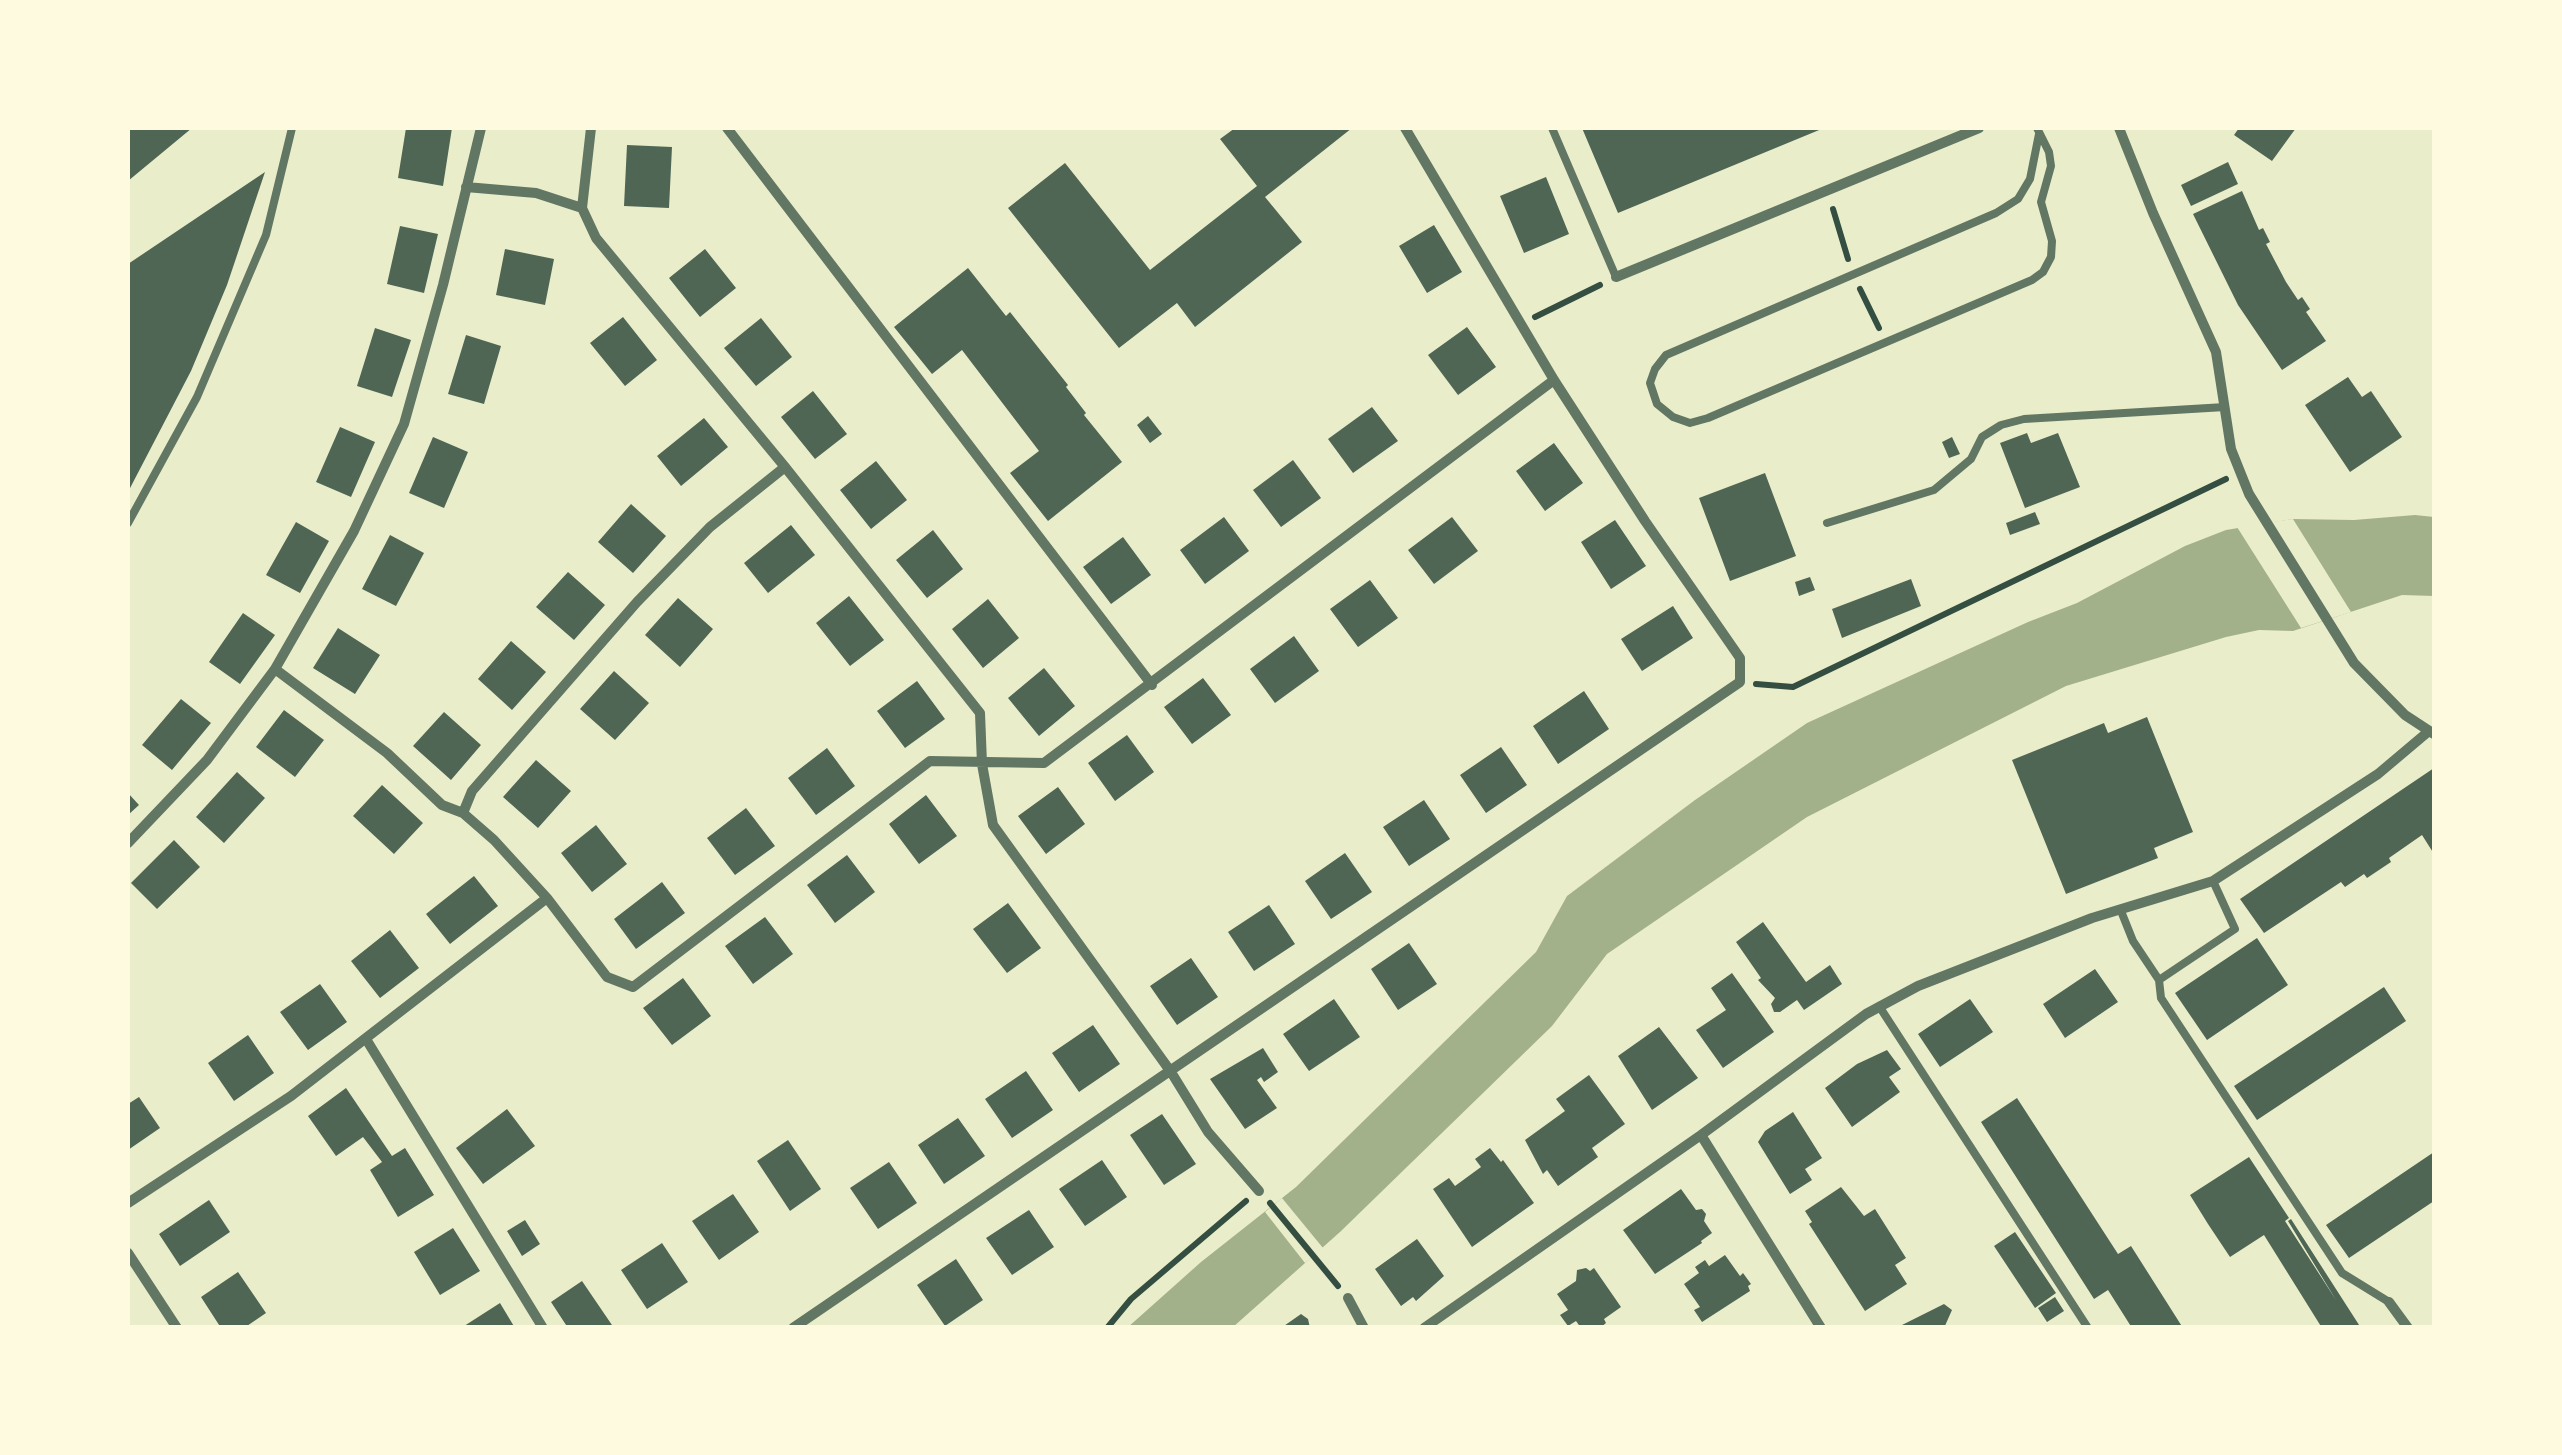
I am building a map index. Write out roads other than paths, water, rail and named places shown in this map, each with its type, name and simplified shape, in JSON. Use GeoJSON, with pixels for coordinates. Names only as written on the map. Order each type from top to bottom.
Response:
{"type":"FeatureCollection","features":[{"type":"Feature","properties":{"kind":"street"},"geometry":{"type":"LineString","coordinates":[[128,843],[207,760],[275,670],[354,532],[404,424],[480,128]]}},
{"type":"Feature","properties":{"kind":"street"},"geometry":{"type":"LineString","coordinates":[[591,128],[582,208],[596,238],[785,467],[980,713],[982,764],[993,824],[1171,1072],[1208,1132],[1259,1191]]}},
{"type":"Feature","properties":{"kind":"street"},"geometry":{"type":"LineString","coordinates":[[728,128],[1152,685]]}},
{"type":"Feature","properties":{"kind":"street"},"geometry":{"type":"LineString","coordinates":[[793,1328],[1740,682],[1740,658],[1644,521],[1554,380],[1405,128]]}},
{"type":"Feature","properties":{"kind":"street"},"geometry":{"type":"LineString","coordinates":[[1616,277],[1979,128]]}},
{"type":"Feature","properties":{"kind":"street"},"geometry":{"type":"LineString","coordinates":[[1424,1328],[1702,1135],[1879,1006],[1918,986],[2092,918],[2212,881],[2378,774],[2432,733],[2405,715],[2371,683],[2329,623],[2239,473],[2216,352],[2146,197],[2120,128]]}},
{"type":"Feature","properties":{"kind":"street"},"geometry":{"type":"LineString","coordinates":[[466,188],[536,194],[582,208]]}},
{"type":"Feature","properties":{"kind":"street"},"geometry":{"type":"LineString","coordinates":[[275,670],[387,753],[442,805],[463,813],[494,840],[547,898],[606,976],[633,987],[930,762],[1044,762],[1152,685],[1554,380]]}},
{"type":"Feature","properties":{"kind":"street"},"geometry":{"type":"LineString","coordinates":[[463,813],[472,791],[637,602],[710,527],[785,467]]}},
{"type":"Feature","properties":{"kind":"street"},"geometry":{"type":"LineString","coordinates":[[128,1203],[292,1096],[547,898]]}},
{"type":"Feature","properties":{"kind":"street"},"geometry":{"type":"LineString","coordinates":[[366,1039],[543,1328]]}},
{"type":"Feature","properties":{"kind":"street"},"geometry":{"type":"LineString","coordinates":[[1702,1135],[1821,1328]]}},
{"type":"Feature","properties":{"kind":"street"},"geometry":{"type":"LineString","coordinates":[[128,1253],[177,1328]]}},
{"type":"Feature","properties":{"kind":"street"},"geometry":{"type":"LineString","coordinates":[[1348,1298],[1364,1328]]}},
{"type":"Feature","properties":{"kind":"street"},"geometry":{"type":"LineString","coordinates":[[2389,1302],[2408,1328]]}},
{"type":"Feature","properties":{"kind":"lane"},"geometry":{"type":"LineString","coordinates":[[128,522],[197,396],[266,235],[292,128]]}},
{"type":"Feature","properties":{"kind":"lane"},"geometry":{"type":"LineString","coordinates":[[1552,128],[1616,277]]}},
{"type":"Feature","properties":{"kind":"lane"},"geometry":{"type":"LineString","coordinates":[[2038,131],[2050,152],[2051,166],[2041,202],[2052,241],[2051,257],[2043,272],[2032,280],[1708,418],[1690,423],[1673,417],[1657,404],[1650,383],[1666,355],[1996,213],[2018,199],[2030,179],[2038,131]]}},
{"type":"Feature","properties":{"kind":"lane"},"geometry":{"type":"LineString","coordinates":[[1827,523],[1934,490],[1971,460],[1982,437],[2001,425],[2024,419],[2224,407]]}},
{"type":"Feature","properties":{"kind":"lane"},"geometry":{"type":"LineString","coordinates":[[2159,980],[2234,928],[2212,881]]}},
{"type":"Feature","properties":{"kind":"lane"},"geometry":{"type":"LineString","coordinates":[[2121,910],[2133,940],[2159,980],[2160,998],[2342,1273],[2389,1302]]}},
{"type":"Feature","properties":{"kind":"lane"},"geometry":{"type":"LineString","coordinates":[[1879,1006],[2088,1328]]}}]}
